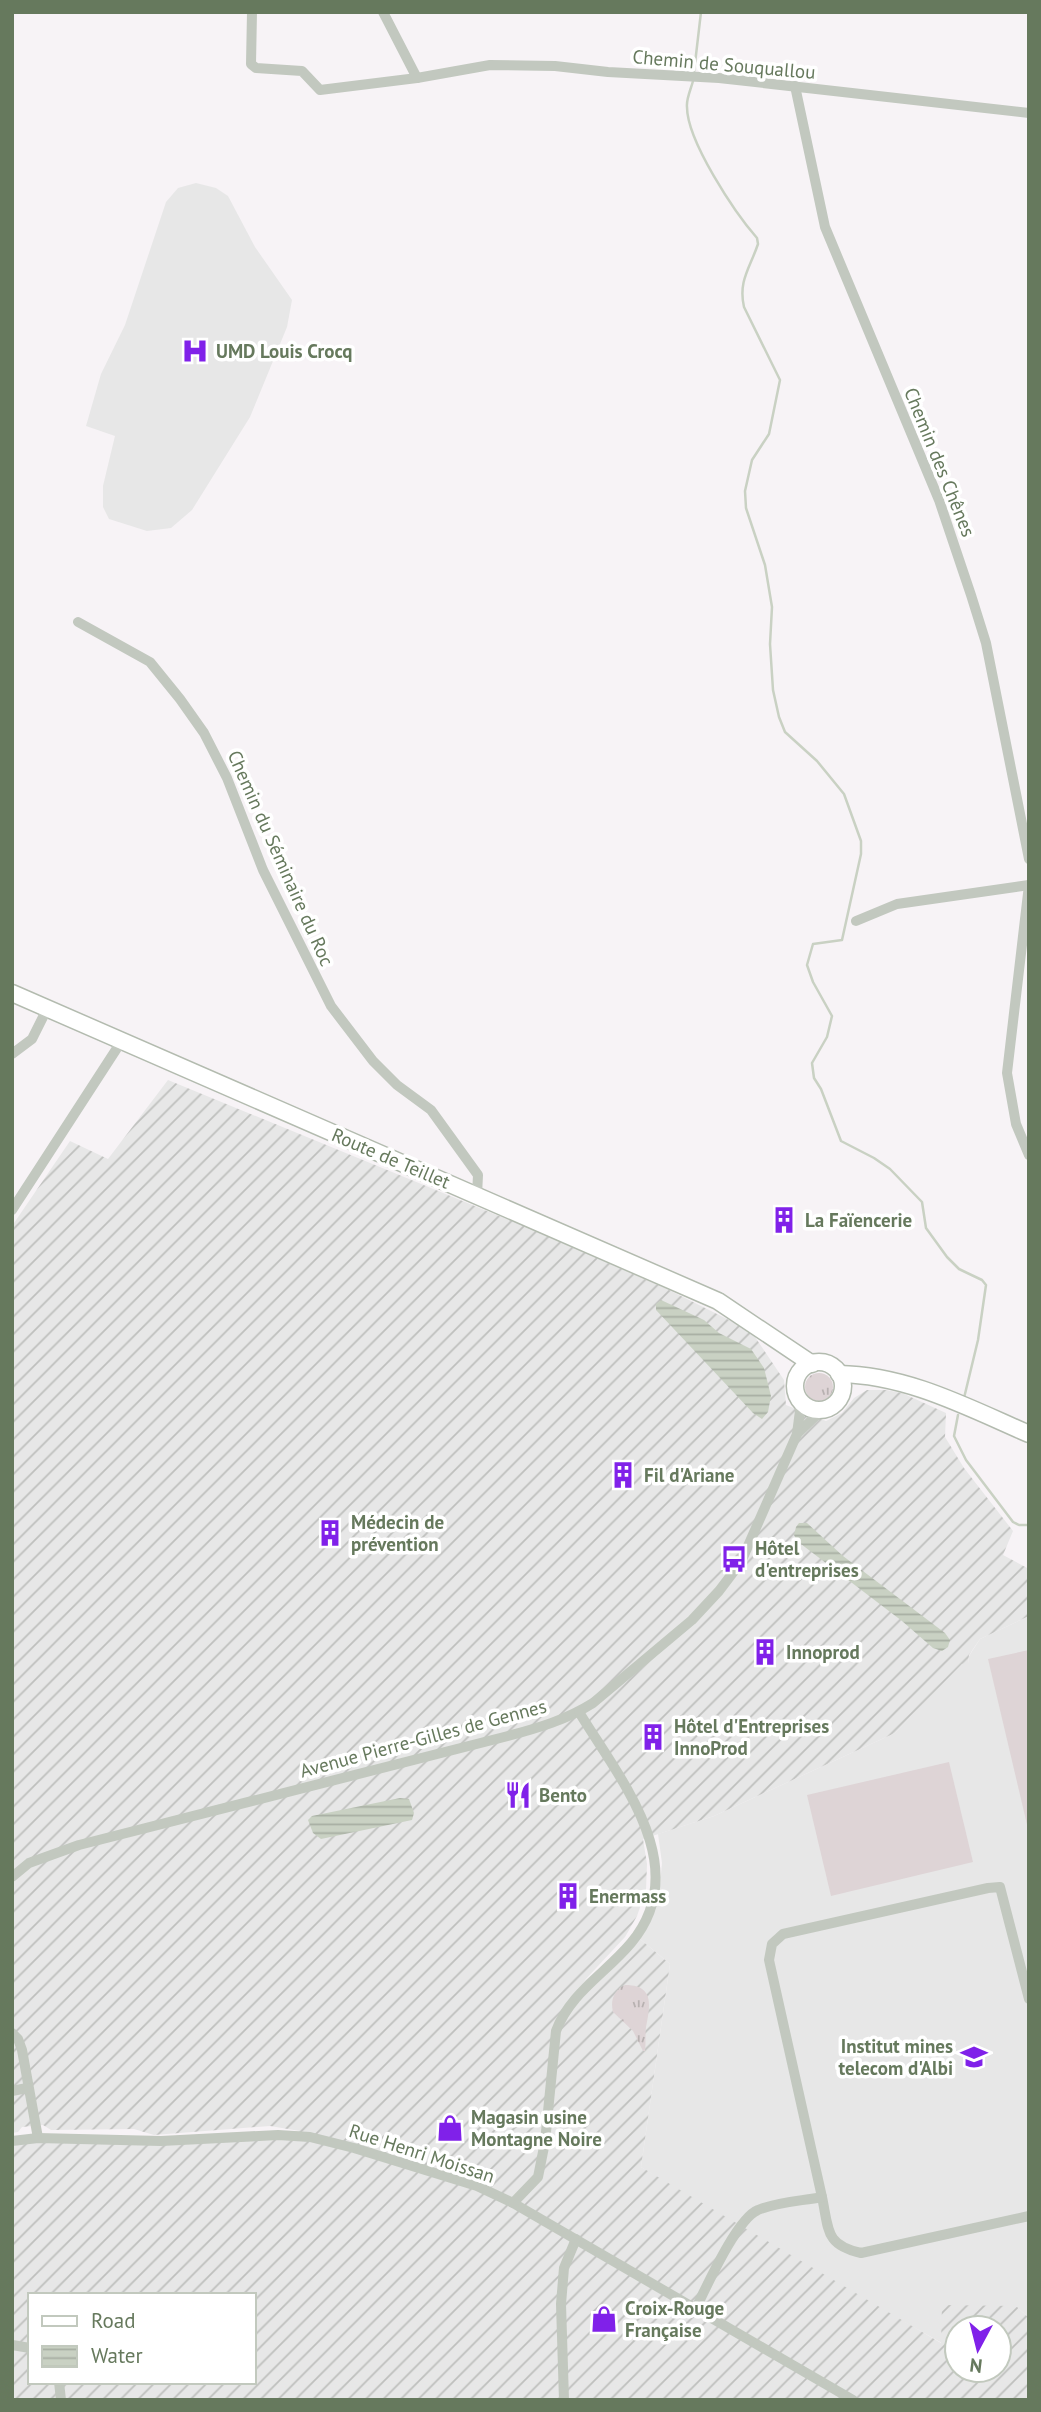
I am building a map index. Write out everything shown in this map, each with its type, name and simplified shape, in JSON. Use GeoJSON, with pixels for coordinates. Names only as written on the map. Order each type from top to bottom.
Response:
{"type":"FeatureCollection","features":[{"type":"Feature","properties":{"kind":"main road","name":"Route de Teillet"},"geometry":{"type":"LineString","coordinates":[[12,993],[718,1301],[812,1364]]}},
{"type":"Feature","properties":{"kind":"main road","name":"Route de Teillet"},"geometry":{"type":"LineString","coordinates":[[766,1331],[789,1360],[796,1378]]}},
{"type":"Feature","properties":{"kind":"main road"},"geometry":{"type":"LineString","coordinates":[[840,1396],[842,1381],[839,1374],[824,1363],[805,1367],[796,1378],[795,1391],[801,1403],[815,1410],[833,1405],[840,1396],[860,1385],[890,1380]]}},
{"type":"Feature","properties":{"kind":"main road"},"geometry":{"type":"LineString","coordinates":[[839,1374],[860,1374],[921,1387],[1029,1434]]}},
{"type":"Feature","properties":{"kind":"street","name":"Chemin de Souquallou"},"geometry":{"type":"LineString","coordinates":[[252,12],[251,64],[256,68],[302,71],[320,90],[417,78],[490,65],[555,66],[608,72],[719,78],[1029,113]]}},
{"type":"Feature","properties":{"kind":"street"},"geometry":{"type":"LineString","coordinates":[[383,12],[417,78]]}},
{"type":"Feature","properties":{"kind":"street","name":"Chemin des Chênes"},"geometry":{"type":"LineString","coordinates":[[795,86],[825,227],[939,500],[986,643],[1029,859]]}},
{"type":"Feature","properties":{"kind":"street","name":"Chemin du Séminaire du Roc"},"geometry":{"type":"LineString","coordinates":[[78,622],[150,662],[204,733],[228,778],[263,870],[331,1006],[373,1061],[397,1085],[431,1110],[478,1175],[477,1195]]}},
{"type":"Feature","properties":{"kind":"street"},"geometry":{"type":"LineString","coordinates":[[856,921],[897,904],[1029,885],[1007,1073],[1016,1124],[1029,1155]]}},
{"type":"Feature","properties":{"kind":"street"},"geometry":{"type":"LineString","coordinates":[[12,1054],[32,1039],[47,1009]]}},
{"type":"Feature","properties":{"kind":"street"},"geometry":{"type":"LineString","coordinates":[[12,1210],[121,1042]]}},
{"type":"Feature","properties":{"kind":"street","name":"Avenue Pierre-Gilles de Gennes"},"geometry":{"type":"LineString","coordinates":[[12,1877],[29,1863],[79,1845],[508,1736],[554,1723],[579,1712],[692,1620],[741,1562],[797,1434],[801,1403]]}},
{"type":"Feature","properties":{"kind":"street","name":"Avenue Pierre-Gilles de Gennes"},"geometry":{"type":"LineString","coordinates":[[797,1434],[822,1410]]}},
{"type":"Feature","properties":{"kind":"street"},"geometry":{"type":"LineString","coordinates":[[513,2203],[538,2177],[546,2131],[556,2031],[562,2015],[573,2000],[631,1943],[645,1922],[656,1873],[654,1847],[640,1812],[579,1712]]}},
{"type":"Feature","properties":{"kind":"street"},"geometry":{"type":"LineString","coordinates":[[1029,1999],[1000,1887],[783,1934],[772,1944],[769,1960],[830,2235],[842,2249],[861,2253],[1029,2216]]}},
{"type":"Feature","properties":{"kind":"street"},"geometry":{"type":"LineString","coordinates":[[12,2033],[18,2039],[22,2050],[38,2138]]}},
{"type":"Feature","properties":{"kind":"street"},"geometry":{"type":"LineString","coordinates":[[12,2091],[27,2088]]}},
{"type":"Feature","properties":{"kind":"street","name":"Rue Henri Moissan"},"geometry":{"type":"LineString","coordinates":[[12,2141],[38,2138],[161,2141],[278,2134],[310,2137],[354,2148],[477,2186],[513,2203],[853,2400]]}},
{"type":"Feature","properties":{"kind":"street"},"geometry":{"type":"LineString","coordinates":[[695,2310],[747,2216],[757,2210],[822,2197]]}},
{"type":"Feature","properties":{"kind":"street"},"geometry":{"type":"LineString","coordinates":[[564,2400],[561,2304],[564,2268],[576,2239]]}},
{"type":"Feature","properties":{"kind":"shaded area","name":"UMD Louis Crocq"},"geometry":{"type":"Polygon","coordinates":[[[196,183],[216,188],[228,196],[255,247],[292,300],[287,327],[250,417],[192,510],[171,528],[147,531],[109,519],[103,507],[103,486],[115,436],[86,426],[101,374],[125,325],[166,202],[178,188],[196,183]]]}},
{"type":"Feature","properties":{"kind":"shaded area"},"geometry":{"type":"Polygon","coordinates":[[[168,1080],[526,1227],[667,1289],[751,1331],[784,1380],[786,1405],[826,1421],[842,1413],[854,1398],[867,1390],[886,1390],[902,1393],[946,1413],[945,1437],[964,1468],[1013,1531],[1003,1555],[1029,1569],[1029,1616],[980,1639],[969,1655],[968,1663],[962,1664],[895,1733],[714,1816],[643,1839],[647,1864],[646,1890],[637,1916],[625,1937],[584,1981],[640,1939],[670,1964],[641,2167],[941,2343],[942,2305],[1016,2306],[1029,2318],[1029,2400],[12,2400],[12,2143],[300,2131],[270,2126],[154,2135],[134,2129],[51,2130],[43,2125],[22,2127],[18,2132],[12,2133],[12,1226],[70,1141],[108,1159],[168,1080]]]}},
{"type":"Feature","properties":{"kind":"shaded area"},"geometry":{"type":"Polygon","coordinates":[[[1029,1616],[1029,2318],[1016,2306],[942,2306],[942,2343],[746,2234],[641,2167],[670,1964],[640,1939],[648,1926],[660,1884],[662,1863],[658,1834],[714,1816],[895,1733],[962,1663],[968,1663],[969,1656],[980,1639],[1029,1616]]]}},
{"type":"Feature","properties":{"kind":"green space"},"geometry":{"type":"Polygon","coordinates":[[[819,1373],[829,1377],[833,1387],[829,1397],[819,1401],[809,1397],[805,1387],[809,1377],[819,1373]]]}},
{"type":"Feature","properties":{"kind":"green space"},"geometry":{"type":"Polygon","coordinates":[[[1029,1650],[1029,1833],[988,1659],[1029,1650]]]}},
{"type":"Feature","properties":{"kind":"green space"},"geometry":{"type":"Polygon","coordinates":[[[949,1762],[973,1862],[831,1896],[807,1795],[949,1762]]]}},
{"type":"Feature","properties":{"kind":"green space"},"geometry":{"type":"Polygon","coordinates":[[[625,1985],[642,1989],[648,1998],[645,2051],[633,2031],[613,2012],[614,1996],[625,1985]]]}},
{"type":"Feature","properties":{"kind":"water"},"geometry":{"type":"Polygon","coordinates":[[[661,1300],[704,1320],[719,1333],[751,1349],[764,1368],[771,1396],[768,1412],[762,1419],[753,1413],[656,1310],[656,1304],[661,1300]]]}},
{"type":"Feature","properties":{"kind":"water"},"geometry":{"type":"Polygon","coordinates":[[[799,1523],[807,1523],[843,1556],[945,1633],[950,1640],[948,1647],[942,1651],[933,1648],[797,1541],[794,1535],[799,1523]]]}},
{"type":"Feature","properties":{"kind":"water"},"geometry":{"type":"Polygon","coordinates":[[[400,1798],[409,1799],[414,1813],[412,1820],[321,1839],[313,1833],[308,1820],[312,1816],[400,1798]]]}},
{"type":"Feature","properties":{"kind":"waterway"},"geometry":{"type":"LineString","coordinates":[[694,72],[701,12]]}},
{"type":"Feature","properties":{"kind":"waterway"},"geometry":{"type":"LineString","coordinates":[[693,81],[687,104],[695,138],[725,195],[757,238],[758,244],[744,282],[744,307],[780,380],[769,434],[752,460],[745,491],[746,508],[765,565],[772,607],[770,644],[773,690],[785,732],[817,761],[844,794],[861,841],[861,854],[842,940],[813,944],[807,965],[832,1016],[827,1037],[812,1063],[814,1078],[821,1089],[841,1141],[890,1169],[922,1202],[926,1228],[947,1257],[959,1269],[982,1280],[986,1285],[978,1340],[964,1398]]}},
{"type":"Feature","properties":{"kind":"waterway"},"geometry":{"type":"LineString","coordinates":[[958,1415],[954,1436],[966,1460],[1013,1522],[1029,1525]]}},
{"type":"Feature","properties":{"kind":"place","name":"UMD Louis Crocq"},"geometry":{"type":"Point","coordinates":[195,351]}},
{"type":"Feature","properties":{"kind":"place","name":"La Faïencerie"},"geometry":{"type":"Point","coordinates":[784,1220]}},
{"type":"Feature","properties":{"kind":"place","name":"Fil d'Ariane"},"geometry":{"type":"Point","coordinates":[623,1475]}},
{"type":"Feature","properties":{"kind":"place","name":"Médecin de prévention"},"geometry":{"type":"Point","coordinates":[330,1533]}},
{"type":"Feature","properties":{"kind":"place","name":"Hôtel d'entreprises"},"geometry":{"type":"Point","coordinates":[734,1559]}},
{"type":"Feature","properties":{"kind":"place","name":"Innoprod"},"geometry":{"type":"Point","coordinates":[765,1652]}},
{"type":"Feature","properties":{"kind":"place","name":"Hôtel d'Entreprises InnoProd"},"geometry":{"type":"Point","coordinates":[653,1737]}},
{"type":"Feature","properties":{"kind":"place","name":"Bento"},"geometry":{"type":"Point","coordinates":[518,1795]}},
{"type":"Feature","properties":{"kind":"place","name":"Enermass"},"geometry":{"type":"Point","coordinates":[568,1896]}},
{"type":"Feature","properties":{"kind":"place","name":"Institut mines telecom d'Albi"},"geometry":{"type":"Point","coordinates":[974,2057]}},
{"type":"Feature","properties":{"kind":"place","name":"Magasin usine Montagne Noire"},"geometry":{"type":"Point","coordinates":[450,2128]}},
{"type":"Feature","properties":{"kind":"place","name":"Croix-Rouge Française"},"geometry":{"type":"Point","coordinates":[604,2319]}}]}
